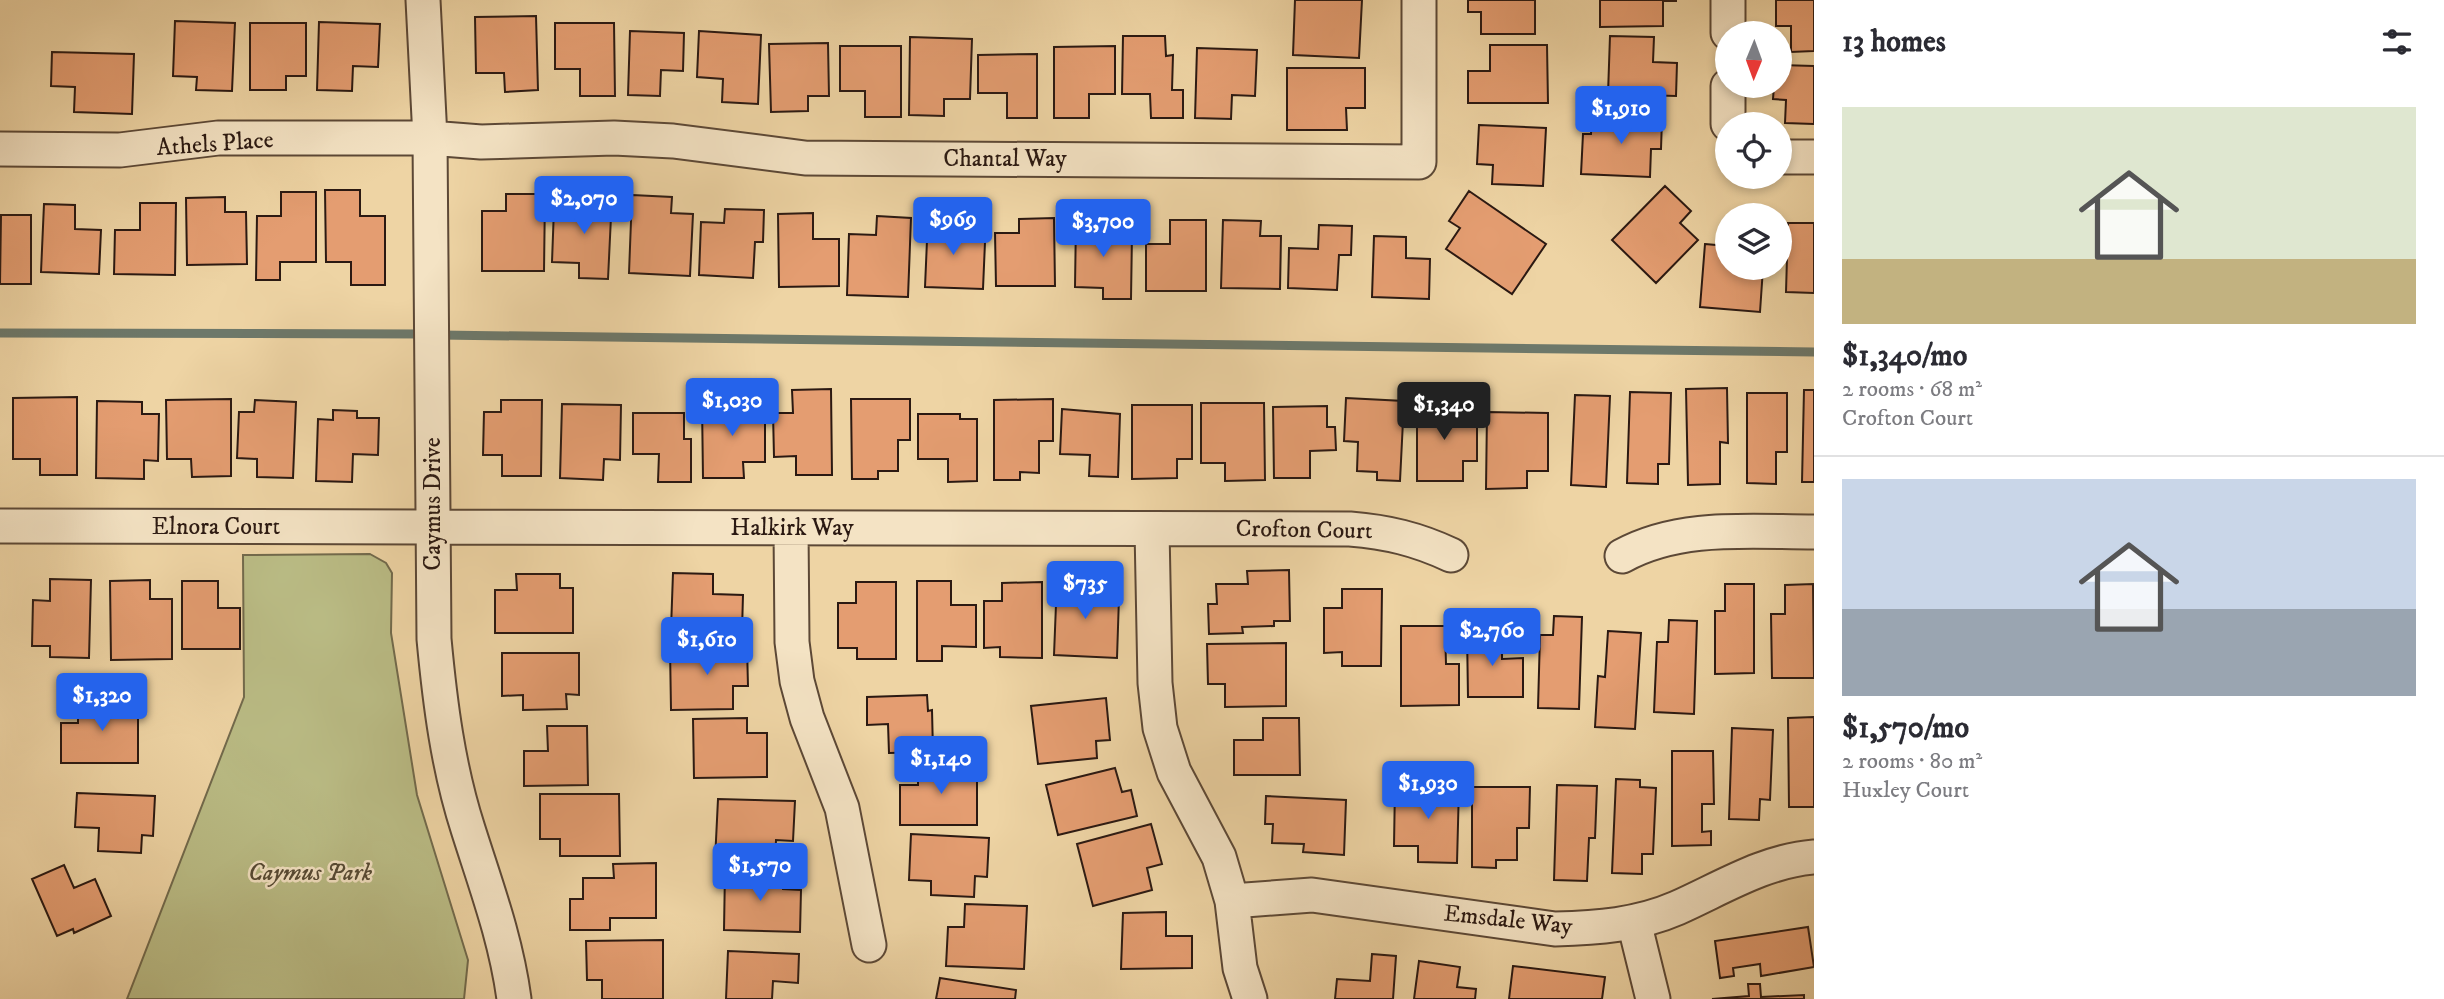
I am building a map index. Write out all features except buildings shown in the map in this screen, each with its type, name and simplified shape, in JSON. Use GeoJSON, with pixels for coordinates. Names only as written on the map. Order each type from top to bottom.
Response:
{"type":"FeatureCollection","features":[{"type":"Feature","properties":{"kind":"street","name":"Caymus Drive"},"geometry":{"type":"LineString","coordinates":[[423,0],[430,138],[434,639],[441,707],[468,828],[492,897],[509,959],[514,999]]}},
{"type":"Feature","properties":{"kind":"street","name":"Chantal Way"},"geometry":{"type":"LineString","coordinates":[[430,138],[481,142],[614,138],[673,141],[805,158],[1419,162],[1419,0]]}},
{"type":"Feature","properties":{"kind":"street"},"geometry":{"type":"LineString","coordinates":[[1728,0],[1728,21]]}},
{"type":"Feature","properties":{"kind":"street","name":"Athels Place"},"geometry":{"type":"LineString","coordinates":[[0,149],[120,150],[218,138],[430,138]]}},
{"type":"Feature","properties":{"kind":"street"},"geometry":{"type":"LineString","coordinates":[[1792,157],[1814,157]]}},
{"type":"Feature","properties":{"kind":"street","name":"Elnora Court"},"geometry":{"type":"LineString","coordinates":[[0,526],[432,527]]}},
{"type":"Feature","properties":{"kind":"street","name":"Halkirk Way"},"geometry":{"type":"LineString","coordinates":[[432,527],[1152,529]]}},
{"type":"Feature","properties":{"kind":"street"},"geometry":{"type":"LineString","coordinates":[[791,528],[792,642],[797,681],[807,718],[842,808],[869,945]]}},
{"type":"Feature","properties":{"kind":"street"},"geometry":{"type":"LineString","coordinates":[[1152,529],[1155,683],[1160,728],[1174,772],[1219,857],[1232,901],[1241,968],[1250,999]]}},
{"type":"Feature","properties":{"kind":"street","name":"Crofton Court"},"geometry":{"type":"LineString","coordinates":[[1152,529],[1383,531],[1419,540],[1451,555]]}},
{"type":"Feature","properties":{"kind":"street"},"geometry":{"type":"LineString","coordinates":[[1622,556],[1672,537],[1707,532],[1814,533]]}},
{"type":"Feature","properties":{"kind":"street","name":"Emsdale Way"},"geometry":{"type":"LineString","coordinates":[[1232,901],[1268,896],[1312,895],[1555,929],[1593,929],[1634,922],[1676,908],[1732,880],[1768,867],[1814,857]]}},
{"type":"Feature","properties":{"kind":"street"},"geometry":{"type":"LineString","coordinates":[[1634,922],[1654,999]]}},
{"type":"Feature","properties":{"kind":"green space","name":"Caymus Park"},"geometry":{"type":"Polygon","coordinates":[[[370,554],[386,563],[392,573],[391,633],[417,795],[468,960],[464,999],[127,999],[244,697],[243,555],[370,554]]]}},
{"type":"Feature","properties":{"kind":"waterway"},"geometry":{"type":"LineString","coordinates":[[0,333],[425,334]]}},
{"type":"Feature","properties":{"kind":"waterway"},"geometry":{"type":"LineString","coordinates":[[439,335],[1814,352]]}}]}
